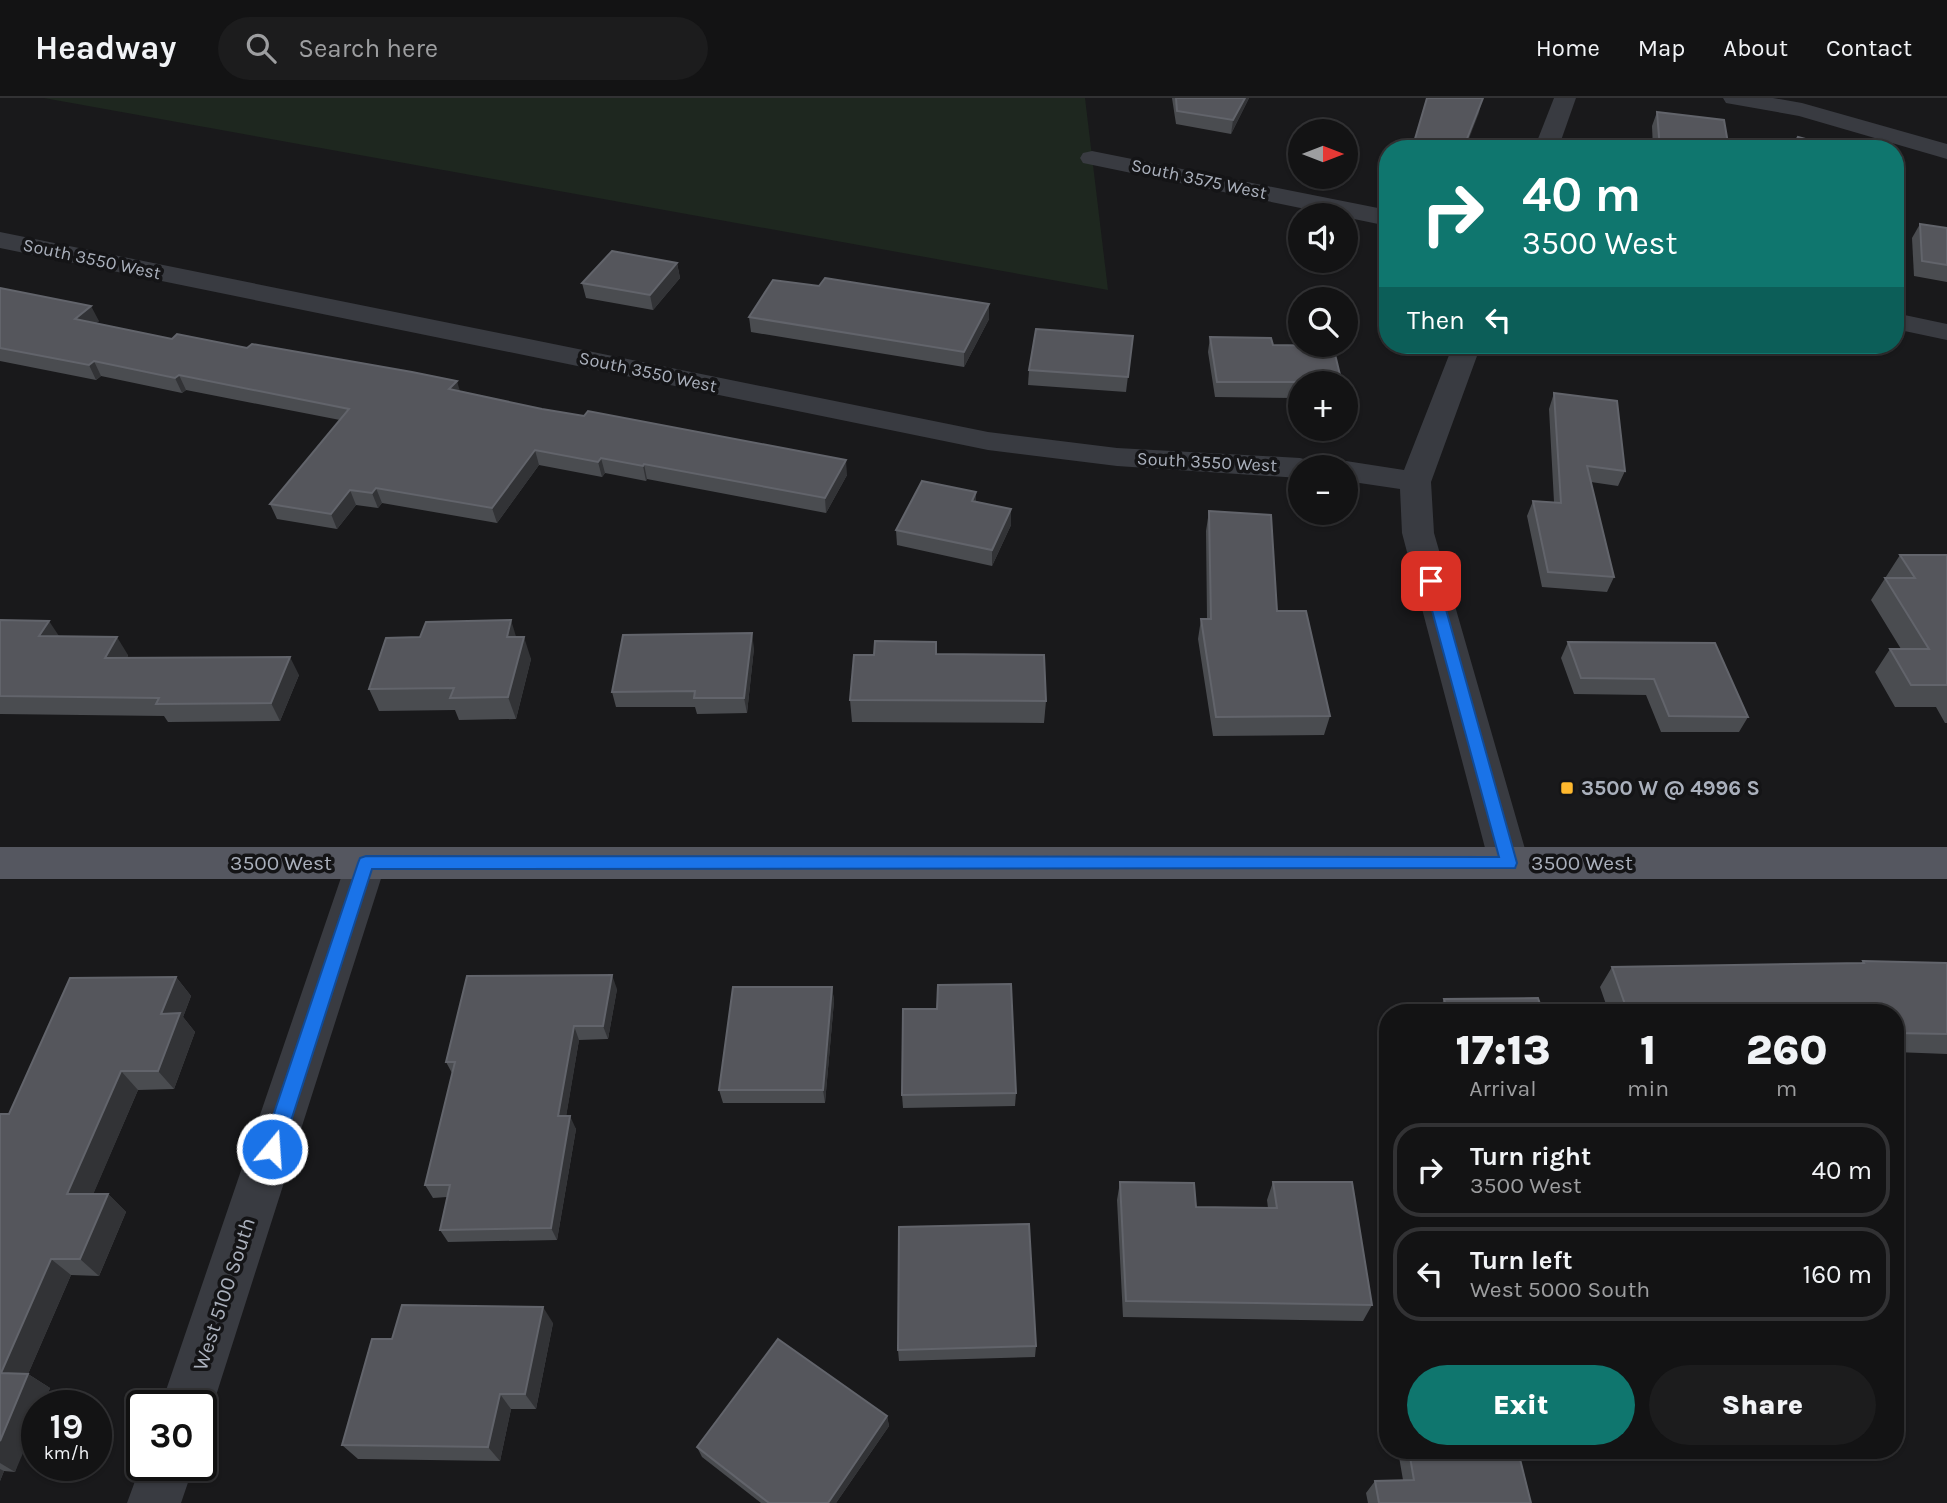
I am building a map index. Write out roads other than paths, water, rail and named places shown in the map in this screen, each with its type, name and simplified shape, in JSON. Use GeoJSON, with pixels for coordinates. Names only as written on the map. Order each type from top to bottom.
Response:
{"type":"FeatureCollection","features":[{"type":"Feature","properties":{"kind":"main road","name":"3500 West"},"geometry":{"type":"LineString","coordinates":[[0,863],[1947,863]]}},
{"type":"Feature","properties":{"kind":"street"},"geometry":{"type":"LineString","coordinates":[[1549,140],[1565,98]]}},
{"type":"Feature","properties":{"kind":"street"},"geometry":{"type":"LineString","coordinates":[[1734,98],[1802,110],[1947,152]]}},
{"type":"Feature","properties":{"kind":"street","name":"South 3575 West"},"geometry":{"type":"LineString","coordinates":[[1092,158],[1379,216]]}},
{"type":"Feature","properties":{"kind":"street","name":"South 3550 West"},"geometry":{"type":"LineString","coordinates":[[0,240],[988,441],[1116,457],[1288,467]]}},
{"type":"Feature","properties":{"kind":"street"},"geometry":{"type":"LineString","coordinates":[[1904,323],[1947,332]]}},
{"type":"Feature","properties":{"kind":"street"},"geometry":{"type":"LineString","coordinates":[[1463,354],[1415,482],[1418,533],[1509,863]]}},
{"type":"Feature","properties":{"kind":"street"},"geometry":{"type":"LineString","coordinates":[[1358,473],[1415,482]]}},
{"type":"Feature","properties":{"kind":"street","name":"West 5100 South"},"geometry":{"type":"LineString","coordinates":[[192,1390],[366,863]]}},
{"type":"Feature","properties":{"kind":"street"},"geometry":{"type":"LineString","coordinates":[[154,1503],[162,1481]]}},
{"type":"Feature","properties":{"kind":"place","name":"3500 W @ 4996 S"},"geometry":{"type":"Point","coordinates":[1567,788]}}]}
